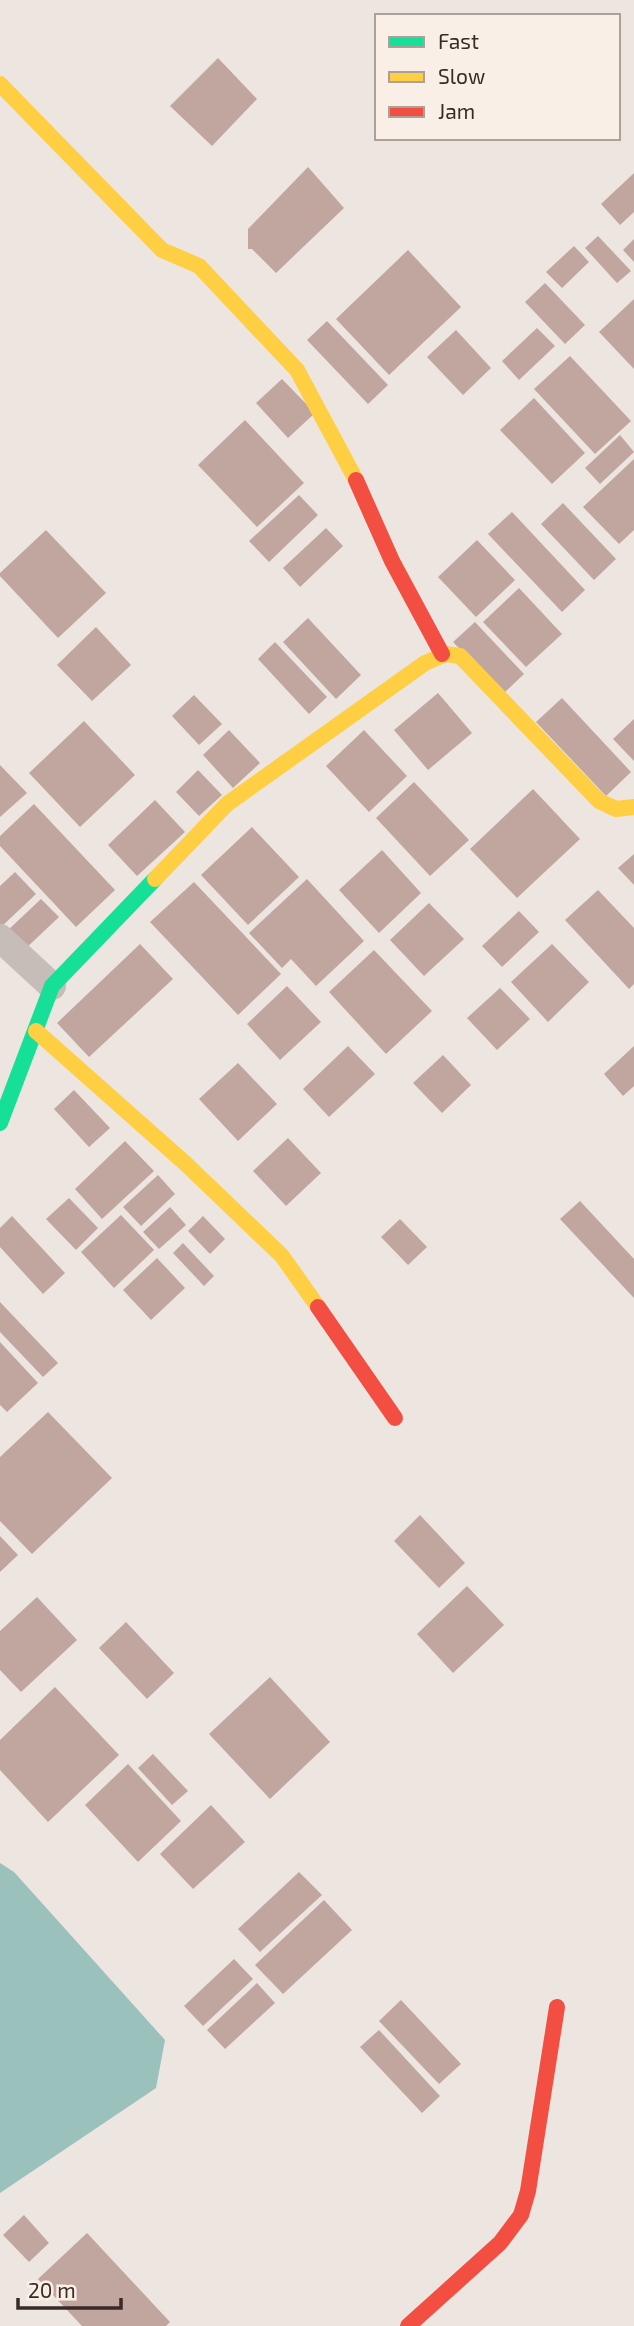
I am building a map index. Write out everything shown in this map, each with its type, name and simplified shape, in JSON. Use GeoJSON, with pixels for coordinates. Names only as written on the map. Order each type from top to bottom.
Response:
{"type":"FeatureCollection","features":[{"type":"Feature","properties":{"kind":"street"},"geometry":{"type":"LineString","coordinates":[[0,84],[162,250],[199,266],[297,370],[360,488],[392,561],[442,654]]}},
{"type":"Feature","properties":{"kind":"street"},"geometry":{"type":"LineString","coordinates":[[0,1123],[52,986],[227,804],[425,663],[442,654],[452,652],[460,656],[599,801],[624,812],[634,807]]}},
{"type":"Feature","properties":{"kind":"street"},"geometry":{"type":"LineString","coordinates":[[0,938],[52,986]]}},
{"type":"Feature","properties":{"kind":"street"},"geometry":{"type":"LineString","coordinates":[[36,1031],[186,1164],[282,1255],[395,1418]]}},
{"type":"Feature","properties":{"kind":"street"},"geometry":{"type":"LineString","coordinates":[[408,2326],[500,2243],[521,2215],[528,2191],[557,2007]]}},
{"type":"Feature","properties":{"kind":"water"},"geometry":{"type":"Polygon","coordinates":[[[0,1863],[14,1872],[165,2040],[156,2088],[0,2193],[0,1863]]]}},
{"type":"Feature","properties":{"kind":"building"},"geometry":{"type":"Polygon","coordinates":[[[218,58],[257,99],[212,146],[170,106],[218,58]]]}},
{"type":"Feature","properties":{"kind":"building"},"geometry":{"type":"Polygon","coordinates":[[[308,167],[344,208],[276,273],[252,249],[248,249],[248,229],[308,167]]]}},
{"type":"Feature","properties":{"kind":"building"},"geometry":{"type":"Polygon","coordinates":[[[634,173],[634,212],[620,225],[601,204],[634,173]]]}},
{"type":"Feature","properties":{"kind":"building"},"geometry":{"type":"Polygon","coordinates":[[[598,236],[631,271],[617,283],[585,248],[598,236]]]}},
{"type":"Feature","properties":{"kind":"building"},"geometry":{"type":"Polygon","coordinates":[[[634,239],[634,262],[623,250],[634,239]]]}},
{"type":"Feature","properties":{"kind":"building"},"geometry":{"type":"Polygon","coordinates":[[[574,246],[589,262],[562,288],[546,272],[574,246]]]}},
{"type":"Feature","properties":{"kind":"building"},"geometry":{"type":"Polygon","coordinates":[[[408,250],[461,307],[389,375],[336,319],[408,250]]]}},
{"type":"Feature","properties":{"kind":"building"},"geometry":{"type":"Polygon","coordinates":[[[545,283],[585,325],[565,344],[525,302],[545,283]]]}},
{"type":"Feature","properties":{"kind":"building"},"geometry":{"type":"Polygon","coordinates":[[[634,299],[634,369],[599,332],[634,299]]]}},
{"type":"Feature","properties":{"kind":"building"},"geometry":{"type":"Polygon","coordinates":[[[327,321],[388,385],[368,404],[307,340],[327,321]]]}},
{"type":"Feature","properties":{"kind":"building"},"geometry":{"type":"Polygon","coordinates":[[[537,328],[555,346],[519,380],[502,361],[537,328]]]}},
{"type":"Feature","properties":{"kind":"building"},"geometry":{"type":"Polygon","coordinates":[[[456,330],[491,368],[463,395],[427,357],[456,330]]]}},
{"type":"Feature","properties":{"kind":"building"},"geometry":{"type":"Polygon","coordinates":[[[570,356],[631,421],[595,454],[534,389],[570,356]]]}},
{"type":"Feature","properties":{"kind":"building"},"geometry":{"type":"Polygon","coordinates":[[[282,379],[315,413],[288,438],[256,403],[282,379]]]}},
{"type":"Feature","properties":{"kind":"building"},"geometry":{"type":"Polygon","coordinates":[[[534,398],[585,453],[552,484],[500,430],[534,398]]]}},
{"type":"Feature","properties":{"kind":"building"},"geometry":{"type":"Polygon","coordinates":[[[245,420],[304,483],[257,527],[198,465],[245,420]]]}},
{"type":"Feature","properties":{"kind":"building"},"geometry":{"type":"Polygon","coordinates":[[[620,435],[634,452],[600,484],[585,468],[620,435]]]}},
{"type":"Feature","properties":{"kind":"building"},"geometry":{"type":"Polygon","coordinates":[[[634,459],[634,530],[619,544],[583,507],[634,459]]]}},
{"type":"Feature","properties":{"kind":"building"},"geometry":{"type":"Polygon","coordinates":[[[299,495],[318,515],[269,562],[249,541],[299,495]]]}},
{"type":"Feature","properties":{"kind":"building"},"geometry":{"type":"Polygon","coordinates":[[[563,503],[616,559],[594,580],[541,524],[563,503]]]}},
{"type":"Feature","properties":{"kind":"building"},"geometry":{"type":"Polygon","coordinates":[[[512,512],[585,590],[562,612],[488,534],[512,512]]]}},
{"type":"Feature","properties":{"kind":"building"},"geometry":{"type":"Polygon","coordinates":[[[326,528],[343,546],[300,587],[283,568],[326,528]]]}},
{"type":"Feature","properties":{"kind":"building"},"geometry":{"type":"Polygon","coordinates":[[[46,530],[106,593],[58,638],[0,576],[0,573],[46,530]]]}},
{"type":"Feature","properties":{"kind":"building"},"geometry":{"type":"Polygon","coordinates":[[[477,540],[515,580],[476,617],[438,577],[477,540]]]}},
{"type":"Feature","properties":{"kind":"building"},"geometry":{"type":"Polygon","coordinates":[[[519,588],[562,634],[526,667],[483,622],[519,588]]]}},
{"type":"Feature","properties":{"kind":"building"},"geometry":{"type":"Polygon","coordinates":[[[308,618],[361,675],[336,699],[283,642],[308,618]]]}},
{"type":"Feature","properties":{"kind":"building"},"geometry":{"type":"Polygon","coordinates":[[[475,622],[524,674],[503,694],[453,642],[475,622]]]}},
{"type":"Feature","properties":{"kind":"building"},"geometry":{"type":"Polygon","coordinates":[[[96,627],[131,665],[92,701],[57,665],[96,627]]]}},
{"type":"Feature","properties":{"kind":"building"},"geometry":{"type":"Polygon","coordinates":[[[275,642],[327,697],[309,714],[258,659],[275,642]]]}},
{"type":"Feature","properties":{"kind":"building"},"geometry":{"type":"Polygon","coordinates":[[[438,693],[472,733],[428,770],[394,730],[438,693]]]}},
{"type":"Feature","properties":{"kind":"building"},"geometry":{"type":"Polygon","coordinates":[[[194,695],[222,724],[199,745],[172,716],[194,695]]]}},
{"type":"Feature","properties":{"kind":"building"},"geometry":{"type":"Polygon","coordinates":[[[562,698],[631,772],[606,796],[536,722],[562,698]]]}},
{"type":"Feature","properties":{"kind":"building"},"geometry":{"type":"Polygon","coordinates":[[[634,719],[634,761],[613,739],[634,719]]]}},
{"type":"Feature","properties":{"kind":"building"},"geometry":{"type":"Polygon","coordinates":[[[84,721],[135,775],[80,827],[29,773],[84,721]]]}},
{"type":"Feature","properties":{"kind":"building"},"geometry":{"type":"Polygon","coordinates":[[[229,730],[260,763],[233,788],[203,755],[229,730]]]}},
{"type":"Feature","properties":{"kind":"building"},"geometry":{"type":"Polygon","coordinates":[[[364,730],[407,776],[369,812],[326,766],[364,730]]]}},
{"type":"Feature","properties":{"kind":"building"},"geometry":{"type":"Polygon","coordinates":[[[0,765],[27,793],[0,817],[0,765]]]}},
{"type":"Feature","properties":{"kind":"building"},"geometry":{"type":"Polygon","coordinates":[[[198,770],[222,795],[199,816],[176,792],[198,770]]]}},
{"type":"Feature","properties":{"kind":"building"},"geometry":{"type":"Polygon","coordinates":[[[414,782],[469,840],[430,876],[376,818],[414,782]]]}},
{"type":"Feature","properties":{"kind":"building"},"geometry":{"type":"Polygon","coordinates":[[[533,789],[580,839],[517,898],[470,849],[533,789]]]}},
{"type":"Feature","properties":{"kind":"building"},"geometry":{"type":"Polygon","coordinates":[[[155,800],[185,832],[137,876],[108,845],[155,800]]]}},
{"type":"Feature","properties":{"kind":"building"},"geometry":{"type":"Polygon","coordinates":[[[34,804],[115,890],[76,927],[0,846],[0,836],[34,804]]]}},
{"type":"Feature","properties":{"kind":"building"},"geometry":{"type":"Polygon","coordinates":[[[252,827],[299,877],[248,925],[201,875],[252,827]]]}},
{"type":"Feature","properties":{"kind":"building"},"geometry":{"type":"Polygon","coordinates":[[[382,850],[421,893],[379,933],[339,890],[382,850]]]}},
{"type":"Feature","properties":{"kind":"building"},"geometry":{"type":"Polygon","coordinates":[[[634,854],[634,885],[618,868],[634,854]]]}},
{"type":"Feature","properties":{"kind":"building"},"geometry":{"type":"Polygon","coordinates":[[[15,872],[36,894],[0,928],[0,886],[15,872]]]}},
{"type":"Feature","properties":{"kind":"building"},"geometry":{"type":"Polygon","coordinates":[[[307,879],[364,941],[316,986],[291,959],[282,968],[249,933],[307,879]]]}},
{"type":"Feature","properties":{"kind":"building"},"geometry":{"type":"Polygon","coordinates":[[[194,882],[281,974],[238,1015],[150,922],[194,882]]]}},
{"type":"Feature","properties":{"kind":"building"},"geometry":{"type":"Polygon","coordinates":[[[598,890],[634,928],[634,984],[629,989],[565,920],[598,890]]]}},
{"type":"Feature","properties":{"kind":"building"},"geometry":{"type":"Polygon","coordinates":[[[41,899],[59,917],[24,950],[7,931],[41,899]]]}},
{"type":"Feature","properties":{"kind":"building"},"geometry":{"type":"Polygon","coordinates":[[[429,903],[464,939],[424,976],[390,940],[429,903]]]}},
{"type":"Feature","properties":{"kind":"building"},"geometry":{"type":"Polygon","coordinates":[[[519,911],[539,932],[502,967],[482,946],[519,911]]]}},
{"type":"Feature","properties":{"kind":"building"},"geometry":{"type":"Polygon","coordinates":[[[140,944],[173,979],[89,1057],[57,1023],[140,944]]]}},
{"type":"Feature","properties":{"kind":"building"},"geometry":{"type":"Polygon","coordinates":[[[552,944],[589,982],[548,1022],[511,982],[552,944]]]}},
{"type":"Feature","properties":{"kind":"building"},"geometry":{"type":"Polygon","coordinates":[[[374,950],[432,1011],[386,1054],[329,992],[374,950]]]}},
{"type":"Feature","properties":{"kind":"building"},"geometry":{"type":"Polygon","coordinates":[[[287,986],[321,1022],[280,1060],[247,1024],[287,986]]]}},
{"type":"Feature","properties":{"kind":"building"},"geometry":{"type":"Polygon","coordinates":[[[500,988],[530,1019],[497,1050],[467,1018],[500,988]]]}},
{"type":"Feature","properties":{"kind":"building"},"geometry":{"type":"Polygon","coordinates":[[[348,1046],[375,1074],[329,1117],[303,1089],[348,1046]]]}},
{"type":"Feature","properties":{"kind":"building"},"geometry":{"type":"Polygon","coordinates":[[[634,1046],[634,1086],[623,1096],[604,1074],[634,1046]]]}},
{"type":"Feature","properties":{"kind":"building"},"geometry":{"type":"Polygon","coordinates":[[[443,1055],[471,1085],[442,1113],[413,1083],[443,1055]]]}},
{"type":"Feature","properties":{"kind":"building"},"geometry":{"type":"Polygon","coordinates":[[[238,1063],[277,1104],[238,1141],[199,1099],[238,1063]]]}},
{"type":"Feature","properties":{"kind":"building"},"geometry":{"type":"Polygon","coordinates":[[[74,1090],[110,1128],[89,1147],[54,1109],[74,1090]]]}},
{"type":"Feature","properties":{"kind":"building"},"geometry":{"type":"Polygon","coordinates":[[[288,1138],[321,1173],[286,1206],[253,1171],[288,1138]]]}},
{"type":"Feature","properties":{"kind":"building"},"geometry":{"type":"Polygon","coordinates":[[[125,1141],[154,1171],[102,1219],[75,1189],[125,1141]]]}},
{"type":"Feature","properties":{"kind":"building"},"geometry":{"type":"Polygon","coordinates":[[[158,1175],[175,1194],[141,1226],[123,1207],[158,1175]]]}},
{"type":"Feature","properties":{"kind":"building"},"geometry":{"type":"Polygon","coordinates":[[[69,1198],[98,1228],[76,1250],[46,1219],[69,1198]]]}},
{"type":"Feature","properties":{"kind":"building"},"geometry":{"type":"Polygon","coordinates":[[[580,1201],[634,1259],[634,1298],[560,1219],[580,1201]]]}},
{"type":"Feature","properties":{"kind":"building"},"geometry":{"type":"Polygon","coordinates":[[[170,1207],[186,1225],[159,1249],[143,1232],[170,1207]]]}},
{"type":"Feature","properties":{"kind":"building"},"geometry":{"type":"Polygon","coordinates":[[[121,1215],[154,1250],[114,1288],[81,1252],[121,1215]]]}},
{"type":"Feature","properties":{"kind":"building"},"geometry":{"type":"Polygon","coordinates":[[[12,1216],[65,1273],[43,1294],[0,1247],[0,1228],[12,1216]]]}},
{"type":"Feature","properties":{"kind":"building"},"geometry":{"type":"Polygon","coordinates":[[[203,1216],[225,1239],[210,1254],[188,1231],[203,1216]]]}},
{"type":"Feature","properties":{"kind":"building"},"geometry":{"type":"Polygon","coordinates":[[[400,1219],[427,1247],[408,1265],[381,1237],[400,1219]]]}},
{"type":"Feature","properties":{"kind":"building"},"geometry":{"type":"Polygon","coordinates":[[[183,1243],[214,1276],[204,1286],[173,1253],[183,1243]]]}},
{"type":"Feature","properties":{"kind":"building"},"geometry":{"type":"Polygon","coordinates":[[[157,1258],[185,1288],[151,1320],[123,1290],[157,1258]]]}},
{"type":"Feature","properties":{"kind":"building"},"geometry":{"type":"Polygon","coordinates":[[[0,1302],[58,1363],[43,1377],[0,1332],[0,1302]]]}},
{"type":"Feature","properties":{"kind":"building"},"geometry":{"type":"Polygon","coordinates":[[[0,1342],[38,1383],[7,1412],[0,1405],[0,1342]]]}},
{"type":"Feature","properties":{"kind":"building"},"geometry":{"type":"Polygon","coordinates":[[[48,1412],[112,1478],[32,1554],[0,1521],[0,1457],[48,1412]]]}},
{"type":"Feature","properties":{"kind":"building"},"geometry":{"type":"Polygon","coordinates":[[[420,1515],[465,1563],[439,1588],[394,1541],[420,1515]]]}},
{"type":"Feature","properties":{"kind":"building"},"geometry":{"type":"Polygon","coordinates":[[[0,1536],[18,1555],[0,1572],[0,1536]]]}},
{"type":"Feature","properties":{"kind":"building"},"geometry":{"type":"Polygon","coordinates":[[[467,1586],[504,1625],[453,1673],[417,1634],[467,1586]]]}},
{"type":"Feature","properties":{"kind":"building"},"geometry":{"type":"Polygon","coordinates":[[[37,1597],[77,1640],[21,1692],[0,1670],[0,1631],[37,1597]]]}},
{"type":"Feature","properties":{"kind":"building"},"geometry":{"type":"Polygon","coordinates":[[[126,1622],[174,1673],[147,1699],[99,1648],[126,1622]]]}},
{"type":"Feature","properties":{"kind":"building"},"geometry":{"type":"Polygon","coordinates":[[[270,1677],[330,1742],[270,1799],[209,1734],[270,1677]]]}},
{"type":"Feature","properties":{"kind":"building"},"geometry":{"type":"Polygon","coordinates":[[[55,1687],[119,1755],[48,1822],[0,1770],[0,1740],[55,1687]]]}},
{"type":"Feature","properties":{"kind":"building"},"geometry":{"type":"Polygon","coordinates":[[[153,1754],[188,1791],[172,1805],[138,1768],[153,1754]]]}},
{"type":"Feature","properties":{"kind":"building"},"geometry":{"type":"Polygon","coordinates":[[[128,1764],[181,1821],[138,1862],[85,1805],[128,1764]]]}},
{"type":"Feature","properties":{"kind":"building"},"geometry":{"type":"Polygon","coordinates":[[[211,1805],[245,1842],[193,1889],[160,1854],[211,1805]]]}},
{"type":"Feature","properties":{"kind":"building"},"geometry":{"type":"Polygon","coordinates":[[[299,1872],[322,1895],[260,1952],[238,1929],[299,1872]]]}},
{"type":"Feature","properties":{"kind":"building"},"geometry":{"type":"Polygon","coordinates":[[[324,1900],[352,1930],[283,1994],[255,1965],[324,1900]]]}},
{"type":"Feature","properties":{"kind":"building"},"geometry":{"type":"Polygon","coordinates":[[[234,1959],[253,1979],[203,2026],[184,2006],[234,1959]]]}},
{"type":"Feature","properties":{"kind":"building"},"geometry":{"type":"Polygon","coordinates":[[[257,1983],[275,2003],[225,2049],[207,2030],[257,1983]]]}},
{"type":"Feature","properties":{"kind":"building"},"geometry":{"type":"Polygon","coordinates":[[[401,2000],[461,2064],[439,2084],[379,2021],[401,2000]]]}},
{"type":"Feature","properties":{"kind":"building"},"geometry":{"type":"Polygon","coordinates":[[[379,2030],[440,2096],[422,2113],[360,2047],[379,2030]]]}},
{"type":"Feature","properties":{"kind":"building"},"geometry":{"type":"Polygon","coordinates":[[[24,2215],[49,2243],[29,2262],[3,2235],[24,2215]]]}},
{"type":"Feature","properties":{"kind":"building"},"geometry":{"type":"Polygon","coordinates":[[[87,2233],[170,2322],[166,2326],[82,2326],[38,2279],[87,2233]]]}},
{"type":"Feature","properties":{"kind":"traffic: fast"},"geometry":{"type":"LineString","coordinates":[[0,1123],[52,986],[155,879]]}},
{"type":"Feature","properties":{"kind":"traffic: slow"},"geometry":{"type":"LineString","coordinates":[[0,84],[162,250],[199,266],[297,370],[356,480]]}},
{"type":"Feature","properties":{"kind":"traffic: slow"},"geometry":{"type":"LineString","coordinates":[[155,879],[227,804],[425,663],[446,654],[460,656],[599,801],[616,809],[634,807]]}},
{"type":"Feature","properties":{"kind":"traffic: slow"},"geometry":{"type":"LineString","coordinates":[[36,1031],[186,1164],[282,1256],[318,1307]]}},
{"type":"Feature","properties":{"kind":"traffic: jam"},"geometry":{"type":"LineString","coordinates":[[356,480],[392,561],[442,654]]}},
{"type":"Feature","properties":{"kind":"traffic: jam"},"geometry":{"type":"LineString","coordinates":[[318,1307],[395,1418]]}},
{"type":"Feature","properties":{"kind":"traffic: jam"},"geometry":{"type":"LineString","coordinates":[[408,2326],[500,2243],[521,2215],[528,2191],[557,2007]]}}]}
